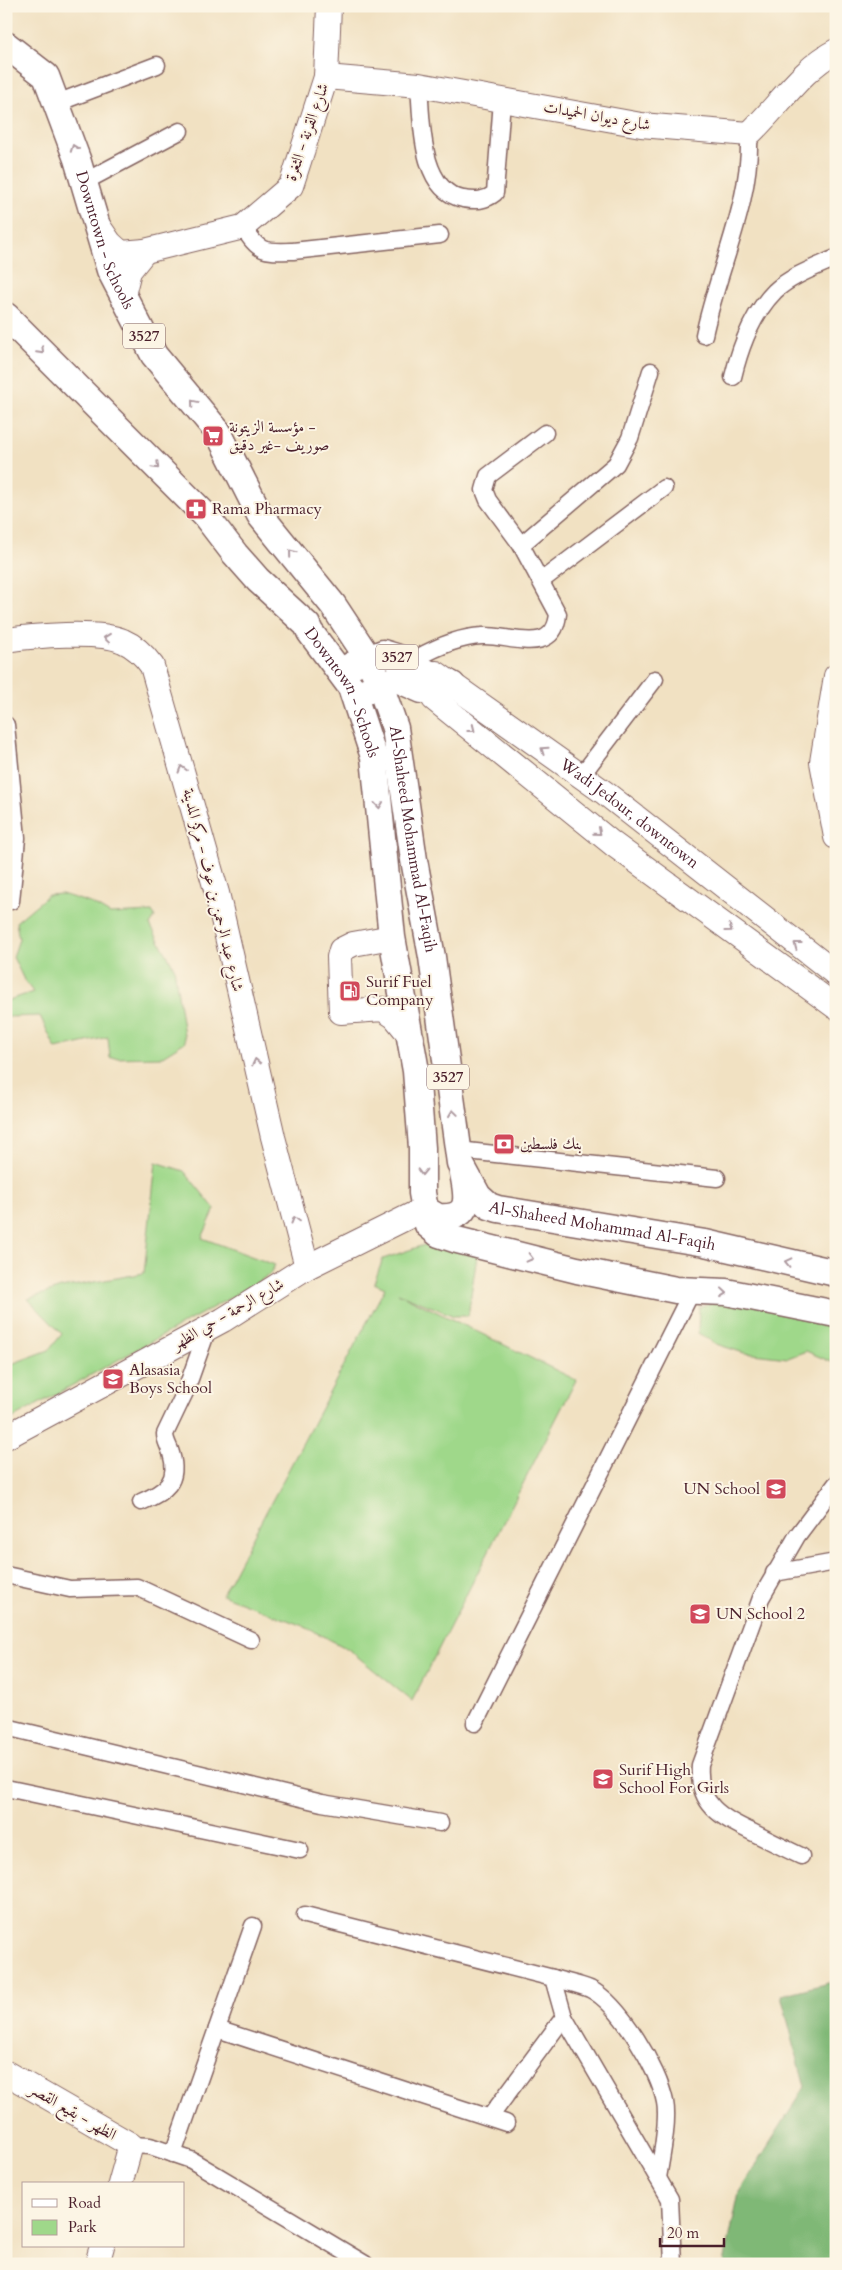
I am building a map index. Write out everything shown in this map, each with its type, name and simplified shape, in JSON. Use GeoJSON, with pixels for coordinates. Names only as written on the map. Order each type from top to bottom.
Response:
{"type":"FeatureCollection","features":[{"type":"Feature","properties":{"kind":"main road","name":"شارع القرنة - الثغرة"},"geometry":{"type":"LineString","coordinates":[[96,222],[110,243],[121,253],[145,251],[244,227],[291,186],[326,77],[329,6]]}},
{"type":"Feature","properties":{"kind":"main road","name":"Downtown - Schools"},"geometry":{"type":"LineString","coordinates":[[6,45],[46,76],[84,182],[110,270],[154,354],[218,432],[260,515],[325,595]]}},
{"type":"Feature","properties":{"kind":"main road"},"geometry":{"type":"LineString","coordinates":[[749,134],[814,67],[836,51]]}},
{"type":"Feature","properties":{"kind":"main road","name":"شارع ديوان الحميدات"},"geometry":{"type":"LineString","coordinates":[[326,77],[419,85],[641,125],[749,134]]}},
{"type":"Feature","properties":{"kind":"main road"},"geometry":{"type":"LineString","coordinates":[[123,295],[129,271],[145,251]]}},
{"type":"Feature","properties":{"kind":"main road","name":"Downtown - Schools"},"geometry":{"type":"LineString","coordinates":[[6,316],[205,515],[234,554],[307,625],[327,656],[346,679],[374,757],[392,937],[412,1038],[416,1071],[424,1209]]}},
{"type":"Feature","properties":{"kind":"main road"},"geometry":{"type":"LineString","coordinates":[[285,605],[303,611],[315,608],[325,595]]}},
{"type":"Feature","properties":{"kind":"main road","name":"Al-Shaheed Mohammad Al-Faqih"},"geometry":{"type":"LineString","coordinates":[[325,595],[368,658],[395,728],[414,860],[432,957],[459,1156],[478,1196],[489,1206],[705,1243],[836,1273]]}},
{"type":"Feature","properties":{"kind":"main road","name":"3527"},"geometry":{"type":"LineString","coordinates":[[325,595],[361,626],[417,658]]}},
{"type":"Feature","properties":{"kind":"main road","name":"شارع عبد الرحمن بن عوف - مركز المدينة"},"geometry":{"type":"LineString","coordinates":[[6,640],[37,636],[110,637],[132,646],[152,666],[216,893],[273,1137],[307,1267]]}},
{"type":"Feature","properties":{"kind":"main road","name":"3527"},"geometry":{"type":"LineString","coordinates":[[380,654],[391,655],[436,691],[395,689],[382,692],[358,692],[346,679],[368,658],[380,654]]}},
{"type":"Feature","properties":{"kind":"main road","name":"Wadi Jedour, downtown"},"geometry":{"type":"LineString","coordinates":[[417,658],[436,691],[613,844],[836,1006]]}},
{"type":"Feature","properties":{"kind":"main road"},"geometry":{"type":"LineString","coordinates":[[835,828],[822,762],[836,677]]}},
{"type":"Feature","properties":{"kind":"main road","name":"Wadi Jedour, downtown"},"geometry":{"type":"LineString","coordinates":[[436,691],[581,776],[836,974]]}},
{"type":"Feature","properties":{"kind":"main road"},"geometry":{"type":"LineString","coordinates":[[412,1038],[389,1011],[384,1009],[347,1011],[339,957],[341,950],[346,946],[392,937],[412,937],[422,944],[432,957]]}},
{"type":"Feature","properties":{"kind":"main road","name":"3527"},"geometry":{"type":"LineString","coordinates":[[424,1209],[438,1217],[445,1218],[460,1214],[465,1208],[466,1199],[459,1156]]}},
{"type":"Feature","properties":{"kind":"main road","name":"3527"},"geometry":{"type":"LineString","coordinates":[[424,1209],[428,1225],[431,1229],[457,1240],[577,1270],[676,1290],[726,1292],[836,1314]]}},
{"type":"Feature","properties":{"kind":"main road","name":"شارع الرحمة - حي الظهر"},"geometry":{"type":"LineString","coordinates":[[6,1436],[208,1328],[307,1267],[424,1209]]}},
{"type":"Feature","properties":{"kind":"main road","name":"الظهر - بقيع القصر"},"geometry":{"type":"LineString","coordinates":[[6,2073],[131,2145],[121,2182]]}},
{"type":"Feature","properties":{"kind":"main road"},"geometry":{"type":"LineString","coordinates":[[97,2264],[101,2248]]}},
{"type":"Feature","properties":{"kind":"street"},"geometry":{"type":"LineString","coordinates":[[57,103],[156,65]]}},
{"type":"Feature","properties":{"kind":"street"},"geometry":{"type":"LineString","coordinates":[[419,85],[425,148],[432,172],[443,189],[458,198],[473,201],[487,199],[495,193],[502,100]]}},
{"type":"Feature","properties":{"kind":"street"},"geometry":{"type":"LineString","coordinates":[[84,182],[180,131]]}},
{"type":"Feature","properties":{"kind":"street"},"geometry":{"type":"LineString","coordinates":[[704,335],[712,300],[737,220],[750,158],[749,134]]}},
{"type":"Feature","properties":{"kind":"street"},"geometry":{"type":"LineString","coordinates":[[244,227],[254,245],[269,251],[293,251],[440,235]]}},
{"type":"Feature","properties":{"kind":"street"},"geometry":{"type":"LineString","coordinates":[[733,378],[745,337],[775,291],[804,273],[836,258]]}},
{"type":"Feature","properties":{"kind":"street"},"geometry":{"type":"LineString","coordinates":[[521,545],[616,464],[630,438],[651,371]]}},
{"type":"Feature","properties":{"kind":"street"},"geometry":{"type":"LineString","coordinates":[[417,658],[434,648],[479,636],[532,642],[542,639],[554,628],[558,614],[521,545],[488,500],[484,484],[491,474],[545,433]]}},
{"type":"Feature","properties":{"kind":"street"},"geometry":{"type":"LineString","coordinates":[[541,581],[664,488]]}},
{"type":"Feature","properties":{"kind":"street"},"geometry":{"type":"LineString","coordinates":[[581,776],[655,679]]}},
{"type":"Feature","properties":{"kind":"street"},"geometry":{"type":"LineString","coordinates":[[6,725],[17,838],[11,901]]}},
{"type":"Feature","properties":{"kind":"street"},"geometry":{"type":"LineString","coordinates":[[459,1156],[717,1178]]}},
{"type":"Feature","properties":{"kind":"street"},"geometry":{"type":"LineString","coordinates":[[475,1722],[692,1291]]}},
{"type":"Feature","properties":{"kind":"street"},"geometry":{"type":"LineString","coordinates":[[141,1502],[162,1492],[171,1480],[173,1461],[165,1434],[186,1390],[208,1328]]}},
{"type":"Feature","properties":{"kind":"street"},"geometry":{"type":"LineString","coordinates":[[801,1856],[719,1815],[708,1803],[700,1781],[703,1756],[761,1598],[797,1536],[836,1484]]}},
{"type":"Feature","properties":{"kind":"street"},"geometry":{"type":"LineString","coordinates":[[774,1573],[836,1562]]}},
{"type":"Feature","properties":{"kind":"street"},"geometry":{"type":"LineString","coordinates":[[6,1576],[70,1589],[137,1586],[251,1640]]}},
{"type":"Feature","properties":{"kind":"street"},"geometry":{"type":"LineString","coordinates":[[6,1727],[322,1803],[440,1823]]}},
{"type":"Feature","properties":{"kind":"street"},"geometry":{"type":"LineString","coordinates":[[6,1788],[300,1850]]}},
{"type":"Feature","properties":{"kind":"street"},"geometry":{"type":"LineString","coordinates":[[305,1915],[553,1978],[590,1989],[604,1999],[618,2012],[647,2056],[666,2102],[664,2136],[658,2178]]}},
{"type":"Feature","properties":{"kind":"street"},"geometry":{"type":"LineString","coordinates":[[173,2154],[253,1926]]}},
{"type":"Feature","properties":{"kind":"street"},"geometry":{"type":"LineString","coordinates":[[553,1978],[564,2017],[670,2199],[673,2264]]}},
{"type":"Feature","properties":{"kind":"street"},"geometry":{"type":"LineString","coordinates":[[217,2029],[498,2120],[564,2017]]}},
{"type":"Feature","properties":{"kind":"street"},"geometry":{"type":"LineString","coordinates":[[131,2145],[150,2146],[191,2160],[365,2264]]}},
{"type":"Feature","properties":{"kind":"green space"},"geometry":{"type":"Polygon","coordinates":[[[62,894],[93,904],[110,914],[152,912],[155,917],[150,925],[174,967],[185,1042],[161,1057],[110,1058],[108,1037],[56,1049],[40,1016],[7,1017],[6,1001],[33,992],[24,980],[13,957],[19,939],[16,922],[48,895],[62,894]]]}},
{"type":"Feature","properties":{"kind":"green space"},"geometry":{"type":"Polygon","coordinates":[[[156,1162],[184,1171],[215,1209],[202,1238],[275,1265],[269,1275],[246,1289],[6,1422],[6,1366],[49,1350],[62,1334],[28,1299],[61,1288],[144,1273],[156,1162]]]}},
{"type":"Feature","properties":{"kind":"green space"},"geometry":{"type":"Polygon","coordinates":[[[446,1244],[477,1256],[468,1316],[454,1316],[398,1293],[576,1380],[412,1701],[348,1649],[303,1626],[222,1595],[385,1288],[374,1283],[383,1259],[424,1245],[446,1244]]]}},
{"type":"Feature","properties":{"kind":"green space"},"geometry":{"type":"Polygon","coordinates":[[[729,1298],[836,1324],[836,1364],[806,1351],[788,1358],[744,1353],[716,1344],[698,1333],[699,1307],[729,1298]]]}},
{"type":"Feature","properties":{"kind":"green space"},"geometry":{"type":"Polygon","coordinates":[[[836,1981],[836,2264],[724,2264],[739,2192],[805,2087],[781,1995],[836,1981]]]}},
{"type":"Feature","properties":{"kind":"place","name":"مؤسسة الزيتونة - صوريف -غير دقيق"},"geometry":{"type":"Point","coordinates":[213,436]}},
{"type":"Feature","properties":{"kind":"place","name":"Rama Pharmacy"},"geometry":{"type":"Point","coordinates":[196,509]}},
{"type":"Feature","properties":{"kind":"place","name":"Surif Fuel Company"},"geometry":{"type":"Point","coordinates":[350,991]}},
{"type":"Feature","properties":{"kind":"place","name":"بنك فلسطين"},"geometry":{"type":"Point","coordinates":[504,1144]}},
{"type":"Feature","properties":{"kind":"place","name":"Alasasia Boys School"},"geometry":{"type":"Point","coordinates":[113,1379]}},
{"type":"Feature","properties":{"kind":"place","name":"UN School"},"geometry":{"type":"Point","coordinates":[776,1489]}},
{"type":"Feature","properties":{"kind":"place","name":"UN School 2"},"geometry":{"type":"Point","coordinates":[700,1614]}},
{"type":"Feature","properties":{"kind":"place","name":"Surif High School For Girls"},"geometry":{"type":"Point","coordinates":[603,1779]}}]}
